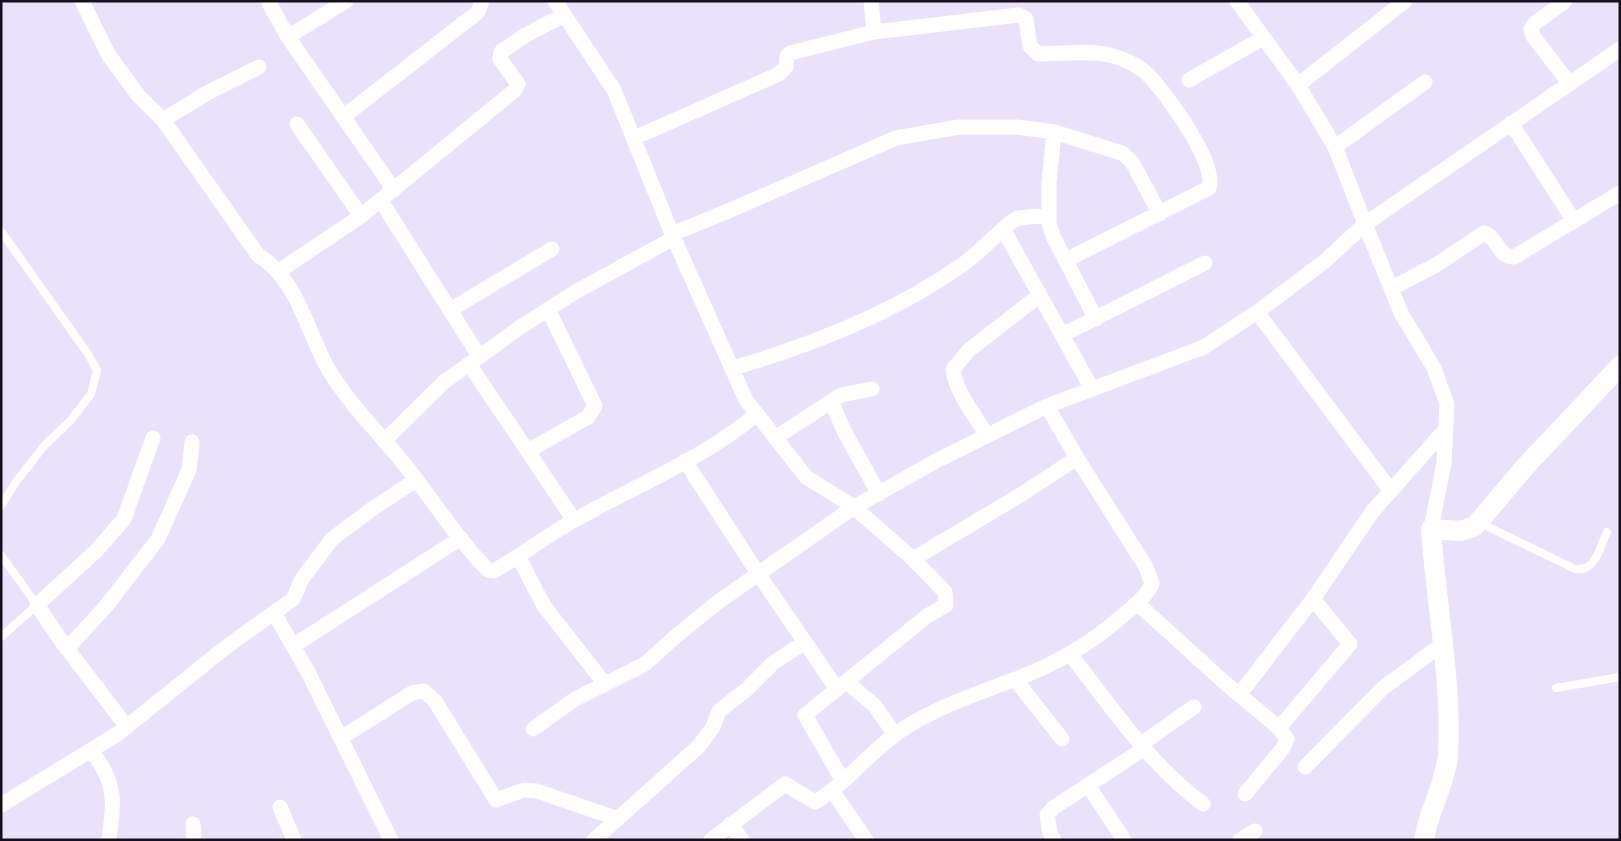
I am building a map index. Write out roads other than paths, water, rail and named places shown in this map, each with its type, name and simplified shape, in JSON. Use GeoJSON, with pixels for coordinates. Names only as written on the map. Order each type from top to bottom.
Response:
{"type":"FeatureCollection","features":[{"type":"Feature","properties":{"kind":"street"},"geometry":{"type":"LineString","coordinates":[[82,1],[108,54],[138,95],[163,120],[258,255],[279,271],[308,322],[327,367],[360,412],[461,538],[491,572],[574,520],[685,462],[738,430],[757,414]]}},
{"type":"Feature","properties":{"kind":"street"},"geometry":{"type":"LineString","coordinates":[[268,1],[288,37],[394,190]]}},
{"type":"Feature","properties":{"kind":"street"},"geometry":{"type":"LineString","coordinates":[[288,37],[346,1]]}},
{"type":"Feature","properties":{"kind":"street"},"geometry":{"type":"LineString","coordinates":[[343,117],[478,12],[482,1]]}},
{"type":"Feature","properties":{"kind":"street"},"geometry":{"type":"LineString","coordinates":[[555,1],[614,90],[673,236],[746,400],[806,477],[854,507],[913,558],[945,592],[946,605],[927,616],[805,715],[838,787],[866,840]]}},
{"type":"Feature","properties":{"kind":"street"},"geometry":{"type":"LineString","coordinates":[[871,1],[874,32]]}},
{"type":"Feature","properties":{"kind":"street"},"geometry":{"type":"LineString","coordinates":[[1238,1],[1298,85],[1335,147],[1401,313],[1437,377],[1447,404],[1444,431],[1444,463],[1431,530],[1435,583],[1444,643],[1449,701],[1447,758],[1424,840]]}},
{"type":"Feature","properties":{"kind":"street"},"geometry":{"type":"LineString","coordinates":[[1298,85],[1405,1]]}},
{"type":"Feature","properties":{"kind":"street"},"geometry":{"type":"LineString","coordinates":[[1564,1],[1535,23],[1531,29],[1533,36],[1570,83]]}},
{"type":"Feature","properties":{"kind":"street"},"geometry":{"type":"LineString","coordinates":[[279,271],[362,216],[464,130],[515,90],[518,84],[500,59],[501,52],[524,36],[564,15]]}},
{"type":"Feature","properties":{"kind":"street"},"geometry":{"type":"LineString","coordinates":[[634,138],[779,74],[784,70],[786,56],[790,53],[874,32],[1019,15],[1026,19],[1030,46],[1038,54],[1109,55],[1135,65],[1156,84],[1187,127],[1210,174],[1209,188],[1066,260]]}},
{"type":"Feature","properties":{"kind":"street"},"geometry":{"type":"LineString","coordinates":[[1189,80],[1264,38]]}},
{"type":"Feature","properties":{"kind":"street"},"geometry":{"type":"LineString","coordinates":[[533,729],[575,699],[646,664],[696,620],[854,507],[938,460],[1047,406],[1204,347],[1257,312],[1325,261],[1365,224],[1620,49]]}},
{"type":"Feature","properties":{"kind":"street"},"geometry":{"type":"LineString","coordinates":[[163,120],[207,93],[259,67]]}},
{"type":"Feature","properties":{"kind":"street"},"geometry":{"type":"LineString","coordinates":[[1335,147],[1425,82]]}},
{"type":"Feature","properties":{"kind":"street"},"geometry":{"type":"LineString","coordinates":[[1511,123],[1574,221]]}},
{"type":"Feature","properties":{"kind":"street"},"geometry":{"type":"LineString","coordinates":[[297,124],[362,216]]}},
{"type":"Feature","properties":{"kind":"street"},"geometry":{"type":"LineString","coordinates":[[384,441],[444,382],[577,291],[673,236],[896,138],[960,127],[1017,127],[1054,132],[1122,153],[1132,162],[1160,214]]}},
{"type":"Feature","properties":{"kind":"street"},"geometry":{"type":"LineString","coordinates":[[1054,132],[1048,215],[1054,238],[1096,319]]}},
{"type":"Feature","properties":{"kind":"street"},"geometry":{"type":"LineString","coordinates":[[1392,288],[1436,265],[1480,234],[1487,234],[1505,255],[1514,257],[1620,193]]}},
{"type":"Feature","properties":{"kind":"street"},"geometry":{"type":"LineString","coordinates":[[381,200],[450,310],[474,360],[528,451],[574,520]]}},
{"type":"Feature","properties":{"kind":"street"},"geometry":{"type":"LineString","coordinates":[[733,368],[787,352],[916,294],[963,264],[1018,218],[1048,215]]}},
{"type":"Feature","properties":{"kind":"street"},"geometry":{"type":"LineString","coordinates":[[1003,229],[1092,390]]}},
{"type":"Feature","properties":{"kind":"street"},"geometry":{"type":"LineString","coordinates":[[450,310],[552,249]]}},
{"type":"Feature","properties":{"kind":"street"},"geometry":{"type":"LineString","coordinates":[[1062,335],[1205,263]]}},
{"type":"Feature","properties":{"kind":"street"},"geometry":{"type":"LineString","coordinates":[[987,436],[962,393],[954,377],[953,369],[969,350],[1040,295]]}},
{"type":"Feature","properties":{"kind":"street"},"geometry":{"type":"LineString","coordinates":[[528,451],[588,417],[595,406],[548,310]]}},
{"type":"Feature","properties":{"kind":"street"},"geometry":{"type":"LineString","coordinates":[[1257,312],[1391,491]]}},
{"type":"Feature","properties":{"kind":"street"},"geometry":{"type":"LineString","coordinates":[[1431,530],[1461,531],[1475,526],[1524,468],[1620,366]]}},
{"type":"Feature","properties":{"kind":"street"},"geometry":{"type":"LineString","coordinates":[[775,438],[831,401],[854,391],[872,389]]}},
{"type":"Feature","properties":{"kind":"street"},"geometry":{"type":"LineString","coordinates":[[831,401],[845,433],[879,494]]}},
{"type":"Feature","properties":{"kind":"street"},"geometry":{"type":"LineString","coordinates":[[711,840],[786,784],[815,802],[838,787],[895,735],[953,701],[1015,679],[1070,654],[1108,628],[1148,593],[1152,584],[1150,576],[1047,406]]}},
{"type":"Feature","properties":{"kind":"street"},"geometry":{"type":"LineString","coordinates":[[1239,695],[1313,599],[1372,512],[1444,431]]}},
{"type":"Feature","properties":{"kind":"street"},"geometry":{"type":"LineString","coordinates":[[127,727],[37,605],[96,551],[124,519],[153,438]]}},
{"type":"Feature","properties":{"kind":"street"},"geometry":{"type":"LineString","coordinates":[[68,649],[107,606],[158,540],[189,470],[192,442]]}},
{"type":"Feature","properties":{"kind":"street"},"geometry":{"type":"LineString","coordinates":[[913,558],[1022,494],[1077,458]]}},
{"type":"Feature","properties":{"kind":"street"},"geometry":{"type":"LineString","coordinates":[[685,462],[805,642],[842,685],[875,706],[895,735]]}},
{"type":"Feature","properties":{"kind":"street"},"geometry":{"type":"LineString","coordinates":[[1,805],[127,727],[226,647],[293,599],[302,579],[332,539],[372,509],[416,480]]}},
{"type":"Feature","properties":{"kind":"street"},"geometry":{"type":"LineString","coordinates":[[293,646],[461,538]]}},
{"type":"Feature","properties":{"kind":"street"},"geometry":{"type":"LineString","coordinates":[[518,556],[544,606],[605,684]]}},
{"type":"Feature","properties":{"kind":"street"},"geometry":{"type":"LineString","coordinates":[[1279,728],[1350,644],[1313,599]]}},
{"type":"Feature","properties":{"kind":"street"},"geometry":{"type":"LineString","coordinates":[[1137,603],[1239,695],[1279,728],[1287,739],[1287,742],[1245,794]]}},
{"type":"Feature","properties":{"kind":"street"},"geometry":{"type":"LineString","coordinates":[[274,613],[341,738],[391,840]]}},
{"type":"Feature","properties":{"kind":"street"},"geometry":{"type":"LineString","coordinates":[[594,840],[699,746],[713,728],[719,711],[746,690],[773,663],[805,642]]}},
{"type":"Feature","properties":{"kind":"street"},"geometry":{"type":"LineString","coordinates":[[1305,766],[1383,688],[1444,643]]}},
{"type":"Feature","properties":{"kind":"street"},"geometry":{"type":"LineString","coordinates":[[1070,654],[1143,746],[1180,787],[1203,804]]}},
{"type":"Feature","properties":{"kind":"street"},"geometry":{"type":"LineString","coordinates":[[1015,679],[1062,739]]}},
{"type":"Feature","properties":{"kind":"street"},"geometry":{"type":"LineString","coordinates":[[341,738],[412,693],[424,690],[435,702],[496,800],[524,790],[537,791],[618,819]]}},
{"type":"Feature","properties":{"kind":"street"},"geometry":{"type":"LineString","coordinates":[[1054,840],[1050,833],[1047,815],[1194,707]]}},
{"type":"Feature","properties":{"kind":"street"},"geometry":{"type":"LineString","coordinates":[[91,750],[103,766],[112,787],[109,840]]}},
{"type":"Feature","properties":{"kind":"street"},"geometry":{"type":"LineString","coordinates":[[1088,785],[1124,840]]}},
{"type":"Feature","properties":{"kind":"street"},"geometry":{"type":"LineString","coordinates":[[280,806],[294,840]]}},
{"type":"Feature","properties":{"kind":"street"},"geometry":{"type":"LineString","coordinates":[[193,824],[194,840]]}},
{"type":"Feature","properties":{"kind":"street"},"geometry":{"type":"LineString","coordinates":[[730,824],[742,840]]}},
{"type":"Feature","properties":{"kind":"street"},"geometry":{"type":"LineString","coordinates":[[1240,840],[1255,831]]}},
{"type":"Feature","properties":{"kind":"lane"},"geometry":{"type":"LineString","coordinates":[[1,231],[88,354],[97,370],[91,394],[71,420],[44,446],[16,482],[1,506]]}},
{"type":"Feature","properties":{"kind":"lane"},"geometry":{"type":"LineString","coordinates":[[1478,523],[1575,569],[1582,570],[1593,564],[1607,532]]}},
{"type":"Feature","properties":{"kind":"lane"},"geometry":{"type":"LineString","coordinates":[[1,555],[37,605],[1,637]]}},
{"type":"Feature","properties":{"kind":"lane"},"geometry":{"type":"LineString","coordinates":[[1556,688],[1620,677]]}}]}
